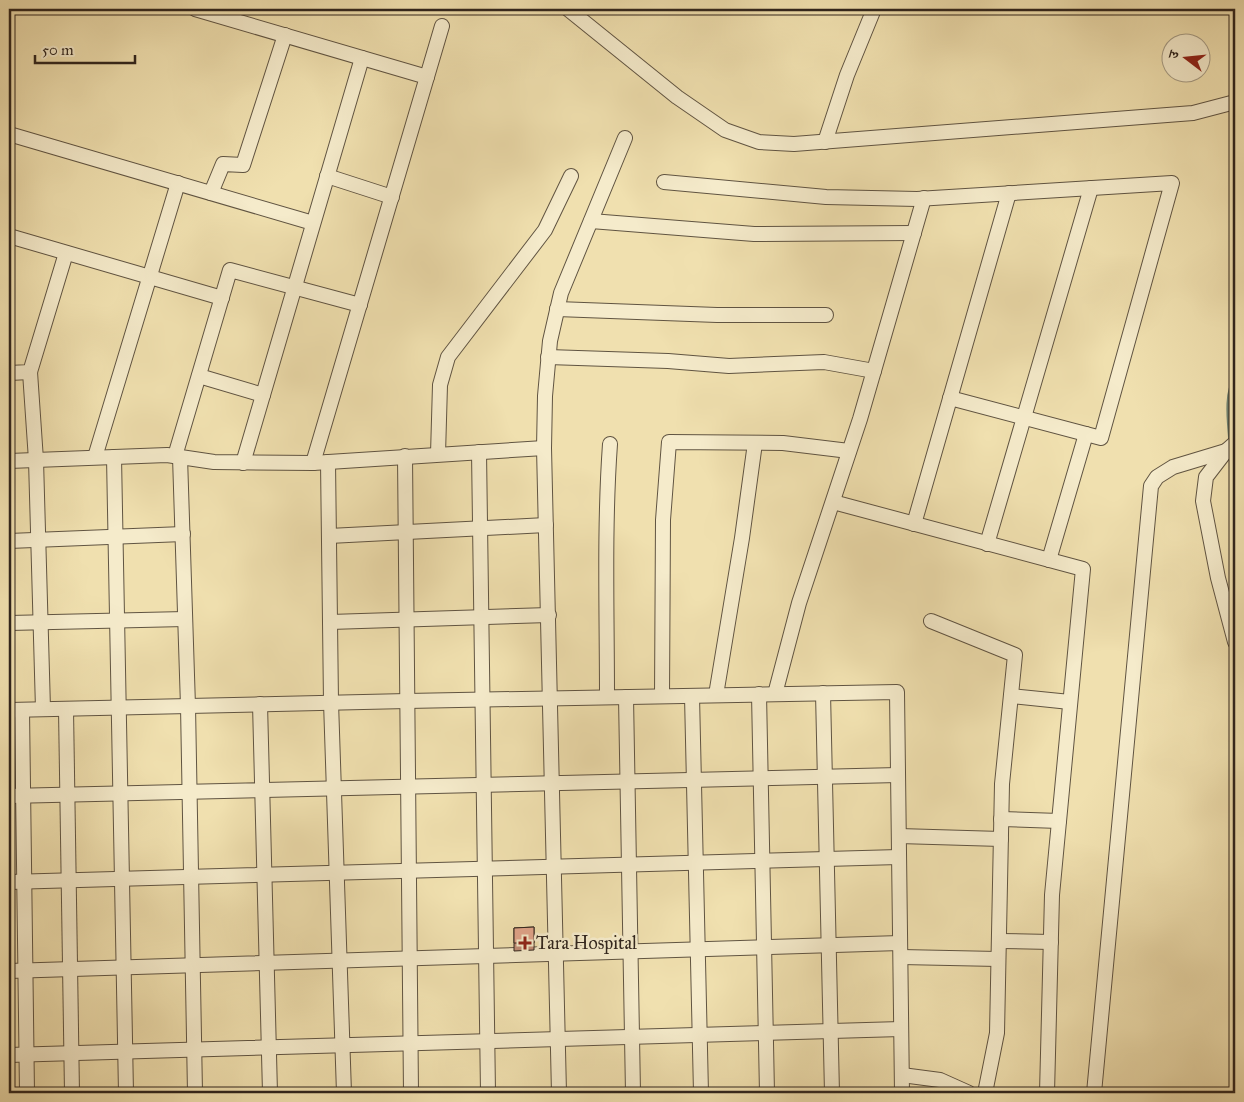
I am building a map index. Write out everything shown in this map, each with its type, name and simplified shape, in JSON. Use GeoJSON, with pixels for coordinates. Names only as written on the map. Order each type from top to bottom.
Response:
{"type":"FeatureCollection","features":[{"type":"Feature","properties":{"kind":"street"},"geometry":{"type":"LineString","coordinates":[[194,9],[427,77]]}},
{"type":"Feature","properties":{"kind":"street"},"geometry":{"type":"LineString","coordinates":[[568,9],[677,97],[725,130],[759,142],[794,144],[825,142],[1193,113],[1235,102]]}},
{"type":"Feature","properties":{"kind":"street"},"geometry":{"type":"LineString","coordinates":[[825,142],[847,75],[874,9]]}},
{"type":"Feature","properties":{"kind":"street"},"geometry":{"type":"LineString","coordinates":[[313,463],[442,26]]}},
{"type":"Feature","properties":{"kind":"street"},"geometry":{"type":"LineString","coordinates":[[211,193],[223,164],[243,165],[285,35]]}},
{"type":"Feature","properties":{"kind":"street"},"geometry":{"type":"LineString","coordinates":[[244,462],[362,58]]}},
{"type":"Feature","properties":{"kind":"street"},"geometry":{"type":"LineString","coordinates":[[9,134],[313,223]]}},
{"type":"Feature","properties":{"kind":"street"},"geometry":{"type":"LineString","coordinates":[[560,1093],[544,448],[545,396],[550,341],[561,293],[625,138]]}},
{"type":"Feature","properties":{"kind":"street"},"geometry":{"type":"LineString","coordinates":[[327,176],[392,196]]}},
{"type":"Feature","properties":{"kind":"street"},"geometry":{"type":"LineString","coordinates":[[438,454],[440,385],[448,357],[545,230],[570,176]]}},
{"type":"Feature","properties":{"kind":"street"},"geometry":{"type":"LineString","coordinates":[[664,182],[826,197],[924,198],[1172,183],[1101,438],[950,398]]}},
{"type":"Feature","properties":{"kind":"street"},"geometry":{"type":"LineString","coordinates":[[95,458],[178,183]]}},
{"type":"Feature","properties":{"kind":"street"},"geometry":{"type":"LineString","coordinates":[[987,544],[1091,188]]}},
{"type":"Feature","properties":{"kind":"street"},"geometry":{"type":"LineString","coordinates":[[914,524],[1009,193]]}},
{"type":"Feature","properties":{"kind":"street"},"geometry":{"type":"LineString","coordinates":[[775,694],[799,603],[850,451],[924,198]]}},
{"type":"Feature","properties":{"kind":"street"},"geometry":{"type":"LineString","coordinates":[[591,221],[754,234],[914,233]]}},
{"type":"Feature","properties":{"kind":"street"},"geometry":{"type":"LineString","coordinates":[[9,236],[222,298]]}},
{"type":"Feature","properties":{"kind":"street"},"geometry":{"type":"LineString","coordinates":[[43,709],[36,460],[30,372],[66,252]]}},
{"type":"Feature","properties":{"kind":"street"},"geometry":{"type":"LineString","coordinates":[[196,1093],[188,706],[183,534],[178,456],[230,270],[360,305]]}},
{"type":"Feature","properties":{"kind":"street"},"geometry":{"type":"LineString","coordinates":[[557,310],[716,315],[826,315]]}},
{"type":"Feature","properties":{"kind":"street"},"geometry":{"type":"LineString","coordinates":[[548,358],[729,366],[824,362],[874,371]]}},
{"type":"Feature","properties":{"kind":"street"},"geometry":{"type":"LineString","coordinates":[[9,373],[30,372]]}},
{"type":"Feature","properties":{"kind":"street"},"geometry":{"type":"LineString","coordinates":[[199,376],[264,395]]}},
{"type":"Feature","properties":{"kind":"street"},"geometry":{"type":"LineString","coordinates":[[1050,560],[1086,434]]}},
{"type":"Feature","properties":{"kind":"street"},"geometry":{"type":"LineString","coordinates":[[662,696],[663,520],[669,442],[783,443],[850,451]]}},
{"type":"Feature","properties":{"kind":"street"},"geometry":{"type":"LineString","coordinates":[[716,695],[742,538],[755,443]]}},
{"type":"Feature","properties":{"kind":"street"},"geometry":{"type":"LineString","coordinates":[[607,697],[607,554],[610,444]]}},
{"type":"Feature","properties":{"kind":"street"},"geometry":{"type":"LineString","coordinates":[[1231,447],[1206,477],[1203,500],[1218,578],[1235,642]]}},
{"type":"Feature","properties":{"kind":"street"},"geometry":{"type":"LineString","coordinates":[[1094,1093],[1151,486],[1157,476],[1172,467],[1231,447]]}},
{"type":"Feature","properties":{"kind":"street"},"geometry":{"type":"LineString","coordinates":[[9,461],[167,455],[214,462],[313,463],[544,448]]}},
{"type":"Feature","properties":{"kind":"street"},"geometry":{"type":"LineString","coordinates":[[478,452],[488,1093]]}},
{"type":"Feature","properties":{"kind":"street"},"geometry":{"type":"LineString","coordinates":[[404,456],[412,1093]]}},
{"type":"Feature","properties":{"kind":"street"},"geometry":{"type":"LineString","coordinates":[[114,457],[126,1093]]}},
{"type":"Feature","properties":{"kind":"street"},"geometry":{"type":"LineString","coordinates":[[328,462],[334,788],[344,1093]]}},
{"type":"Feature","properties":{"kind":"street"},"geometry":{"type":"LineString","coordinates":[[833,502],[1083,569],[1052,895],[1048,1093]]}},
{"type":"Feature","properties":{"kind":"street"},"geometry":{"type":"LineString","coordinates":[[329,536],[546,525]]}},
{"type":"Feature","properties":{"kind":"street"},"geometry":{"type":"LineString","coordinates":[[9,541],[183,534]]}},
{"type":"Feature","properties":{"kind":"street"},"geometry":{"type":"LineString","coordinates":[[330,622],[549,615]]}},
{"type":"Feature","properties":{"kind":"street"},"geometry":{"type":"LineString","coordinates":[[9,623],[185,619]]}},
{"type":"Feature","properties":{"kind":"street"},"geometry":{"type":"LineString","coordinates":[[931,621],[1015,655],[1002,784],[996,1032],[984,1093]]}},
{"type":"Feature","properties":{"kind":"street"},"geometry":{"type":"LineString","coordinates":[[26,1093],[23,795],[16,710],[407,700],[897,692],[902,1093]]}},
{"type":"Feature","properties":{"kind":"street"},"geometry":{"type":"LineString","coordinates":[[823,693],[832,1093]]}},
{"type":"Feature","properties":{"kind":"street"},"geometry":{"type":"LineString","coordinates":[[759,694],[767,1093]]}},
{"type":"Feature","properties":{"kind":"street"},"geometry":{"type":"LineString","coordinates":[[692,696],[701,1093]]}},
{"type":"Feature","properties":{"kind":"street"},"geometry":{"type":"LineString","coordinates":[[1011,696],[1070,702]]}},
{"type":"Feature","properties":{"kind":"street"},"geometry":{"type":"LineString","coordinates":[[626,697],[633,1093]]}},
{"type":"Feature","properties":{"kind":"street"},"geometry":{"type":"LineString","coordinates":[[260,704],[270,1093]]}},
{"type":"Feature","properties":{"kind":"street"},"geometry":{"type":"LineString","coordinates":[[66,709],[72,1093]]}},
{"type":"Feature","properties":{"kind":"street"},"geometry":{"type":"LineString","coordinates":[[9,796],[898,775]]}},
{"type":"Feature","properties":{"kind":"street"},"geometry":{"type":"LineString","coordinates":[[1001,819],[1059,821]]}},
{"type":"Feature","properties":{"kind":"street"},"geometry":{"type":"LineString","coordinates":[[899,836],[1001,839]]}},
{"type":"Feature","properties":{"kind":"street"},"geometry":{"type":"LineString","coordinates":[[9,882],[899,857]]}},
{"type":"Feature","properties":{"kind":"street"},"geometry":{"type":"LineString","coordinates":[[998,941],[1051,942]]}},
{"type":"Feature","properties":{"kind":"street"},"geometry":{"type":"LineString","coordinates":[[9,971],[900,943]]}},
{"type":"Feature","properties":{"kind":"street"},"geometry":{"type":"LineString","coordinates":[[901,957],[998,959]]}},
{"type":"Feature","properties":{"kind":"street"},"geometry":{"type":"LineString","coordinates":[[9,1055],[902,1029]]}},
{"type":"Feature","properties":{"kind":"street"},"geometry":{"type":"LineString","coordinates":[[902,1075],[940,1080],[969,1093]]}},
{"type":"Feature","properties":{"kind":"building"},"geometry":{"type":"Polygon","coordinates":[[[534,927],[534,943],[514,943],[514,928],[534,927]]]}},
{"type":"Feature","properties":{"kind":"waterway"},"geometry":{"type":"LineString","coordinates":[[1230,437],[1229,399],[1235,380]]}},
{"type":"Feature","properties":{"kind":"waterway"},"geometry":{"type":"LineString","coordinates":[[1231,464],[1235,501]]}},
{"type":"Feature","properties":{"kind":"place","name":"Tara Hospital"},"geometry":{"type":"Point","coordinates":[525,943]}}]}
